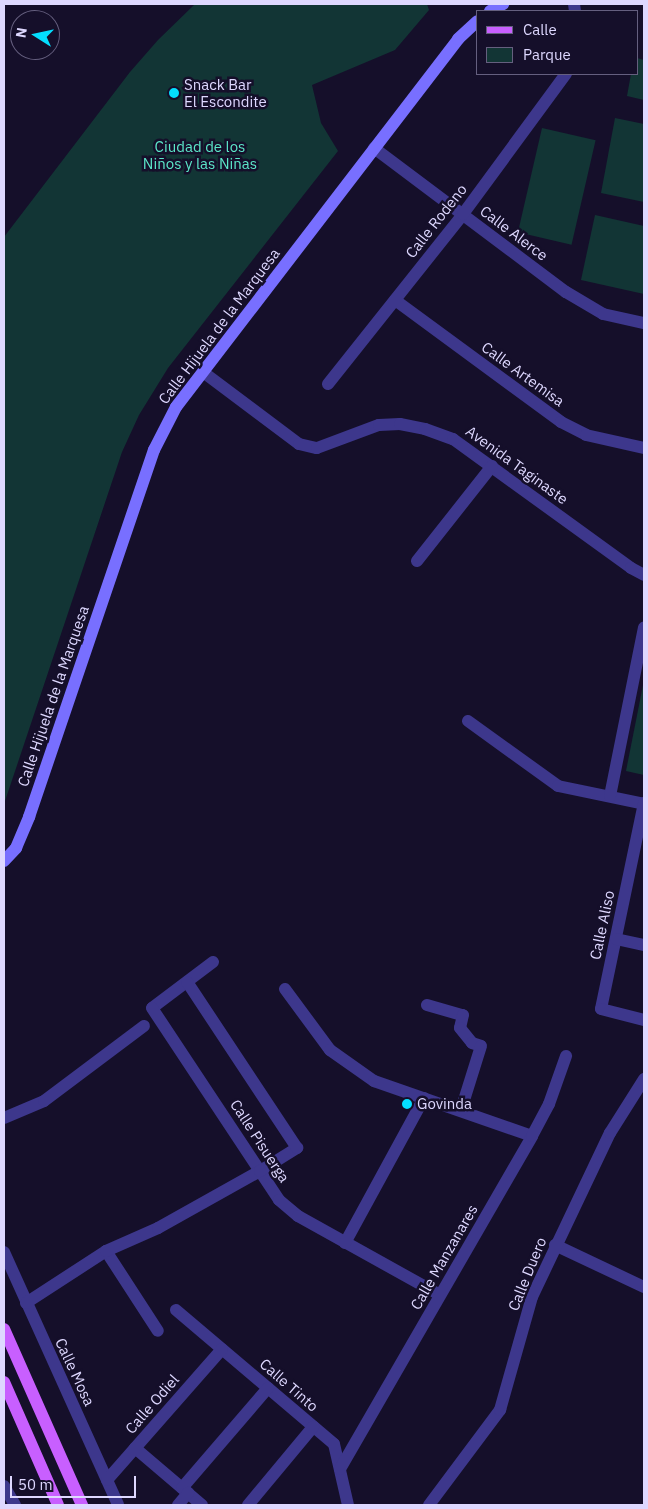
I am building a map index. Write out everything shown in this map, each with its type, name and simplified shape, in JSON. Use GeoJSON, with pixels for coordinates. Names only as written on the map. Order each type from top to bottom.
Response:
{"type":"FeatureCollection","features":[{"type":"Feature","properties":{"kind":"main road"},"geometry":{"type":"LineString","coordinates":[[4,1329],[82,1505]]}},
{"type":"Feature","properties":{"kind":"main road"},"geometry":{"type":"LineString","coordinates":[[4,1382],[58,1505]]}},
{"type":"Feature","properties":{"kind":"street"},"geometry":{"type":"LineString","coordinates":[[492,10],[503,4]]}},
{"type":"Feature","properties":{"kind":"street","name":"Calle Hijuela de la Marquesa"},"geometry":{"type":"LineString","coordinates":[[4,861],[16,848],[29,817],[154,450],[176,407],[458,39],[476,22]]}},
{"type":"Feature","properties":{"kind":"street","name":"Calle Rodeno"},"geometry":{"type":"LineString","coordinates":[[328,384],[463,214],[565,75]]}},
{"type":"Feature","properties":{"kind":"street","name":"Calle Alerce"},"geometry":{"type":"LineString","coordinates":[[374,148],[566,292],[603,314],[644,323]]}},
{"type":"Feature","properties":{"kind":"street","name":"Calle Artemisa"},"geometry":{"type":"LineString","coordinates":[[395,300],[561,422],[586,435],[644,448]]}},
{"type":"Feature","properties":{"kind":"street","name":"Avenida Taginaste"},"geometry":{"type":"LineString","coordinates":[[203,372],[299,444],[317,448],[379,425],[400,424],[425,429],[453,439],[630,568],[644,575]]}},
{"type":"Feature","properties":{"kind":"street"},"geometry":{"type":"LineString","coordinates":[[417,561],[492,466]]}},
{"type":"Feature","properties":{"kind":"street"},"geometry":{"type":"LineString","coordinates":[[610,796],[644,627]]}},
{"type":"Feature","properties":{"kind":"street"},"geometry":{"type":"LineString","coordinates":[[468,721],[558,786],[644,804]]}},
{"type":"Feature","properties":{"kind":"street","name":"Calle Aliso"},"geometry":{"type":"LineString","coordinates":[[644,804],[601,1009],[644,1020]]}},
{"type":"Feature","properties":{"kind":"street"},"geometry":{"type":"LineString","coordinates":[[616,940],[644,945]]}},
{"type":"Feature","properties":{"kind":"street","name":"Calle Pisuerga"},"geometry":{"type":"LineString","coordinates":[[213,962],[152,1008],[279,1200],[298,1216],[440,1295]]}},
{"type":"Feature","properties":{"kind":"street"},"geometry":{"type":"LineString","coordinates":[[26,1303],[106,1251],[158,1228],[297,1148],[187,982]]}},
{"type":"Feature","properties":{"kind":"street"},"geometry":{"type":"LineString","coordinates":[[285,989],[330,1050],[374,1081],[532,1136]]}},
{"type":"Feature","properties":{"kind":"street"},"geometry":{"type":"LineString","coordinates":[[427,1005],[462,1015],[460,1028],[472,1043],[481,1046],[461,1110]]}},
{"type":"Feature","properties":{"kind":"street"},"geometry":{"type":"LineString","coordinates":[[4,1118],[44,1101],[144,1026]]}},
{"type":"Feature","properties":{"kind":"street","name":"Calle Manzanares"},"geometry":{"type":"LineString","coordinates":[[340,1469],[532,1136],[549,1104],[566,1056]]}},
{"type":"Feature","properties":{"kind":"street","name":"Calle Duero"},"geometry":{"type":"LineString","coordinates":[[429,1505],[500,1410],[532,1297],[554,1245],[610,1133],[643,1085]]}},
{"type":"Feature","properties":{"kind":"street"},"geometry":{"type":"LineString","coordinates":[[345,1243],[424,1098]]}},
{"type":"Feature","properties":{"kind":"street"},"geometry":{"type":"LineString","coordinates":[[554,1245],[644,1288]]}},
{"type":"Feature","properties":{"kind":"street"},"geometry":{"type":"LineString","coordinates":[[106,1251],[158,1331]]}},
{"type":"Feature","properties":{"kind":"street","name":"Calle Mosa"},"geometry":{"type":"LineString","coordinates":[[4,1252],[118,1505]]}},
{"type":"Feature","properties":{"kind":"street","name":"Calle Tinto"},"geometry":{"type":"LineString","coordinates":[[176,1310],[334,1444],[348,1505]]}},
{"type":"Feature","properties":{"kind":"street","name":"Calle Odiel"},"geometry":{"type":"LineString","coordinates":[[107,1480],[222,1349]]}},
{"type":"Feature","properties":{"kind":"street"},"geometry":{"type":"LineString","coordinates":[[178,1505],[185,1491],[268,1388]]}},
{"type":"Feature","properties":{"kind":"street"},"geometry":{"type":"LineString","coordinates":[[248,1505],[313,1427]]}},
{"type":"Feature","properties":{"kind":"street"},"geometry":{"type":"LineString","coordinates":[[135,1448],[202,1505]]}},
{"type":"Feature","properties":{"kind":"street"},"geometry":{"type":"LineString","coordinates":[[4,1486],[15,1505]]}},
{"type":"Feature","properties":{"kind":"green space","name":"Ciudad de los Niños y las Niñas"},"geometry":{"type":"Polygon","coordinates":[[[195,4],[427,4],[429,10],[395,50],[312,85],[321,123],[338,151],[168,368],[139,415],[122,452],[4,804],[4,237],[130,72],[158,40],[195,4]]]}},
{"type":"Feature","properties":{"kind":"green space"},"geometry":{"type":"Polygon","coordinates":[[[638,58],[644,60],[644,100],[627,96],[631,75],[638,75],[638,58]]]}},
{"type":"Feature","properties":{"kind":"green space"},"geometry":{"type":"Polygon","coordinates":[[[615,118],[644,124],[644,202],[601,193],[615,118]]]}},
{"type":"Feature","properties":{"kind":"green space"},"geometry":{"type":"Polygon","coordinates":[[[542,128],[596,140],[572,245],[518,232],[542,128]]]}},
{"type":"Feature","properties":{"kind":"green space"},"geometry":{"type":"Polygon","coordinates":[[[595,215],[644,226],[644,294],[581,280],[595,215]]]}},
{"type":"Feature","properties":{"kind":"green space"},"geometry":{"type":"Polygon","coordinates":[[[644,680],[644,775],[626,771],[644,680]]]}},
{"type":"Feature","properties":{"kind":"place","name":"Snack Bar El Escondite"},"geometry":{"type":"Point","coordinates":[174,93]}},
{"type":"Feature","properties":{"kind":"place","name":"Govinda"},"geometry":{"type":"Point","coordinates":[407,1104]}}]}
